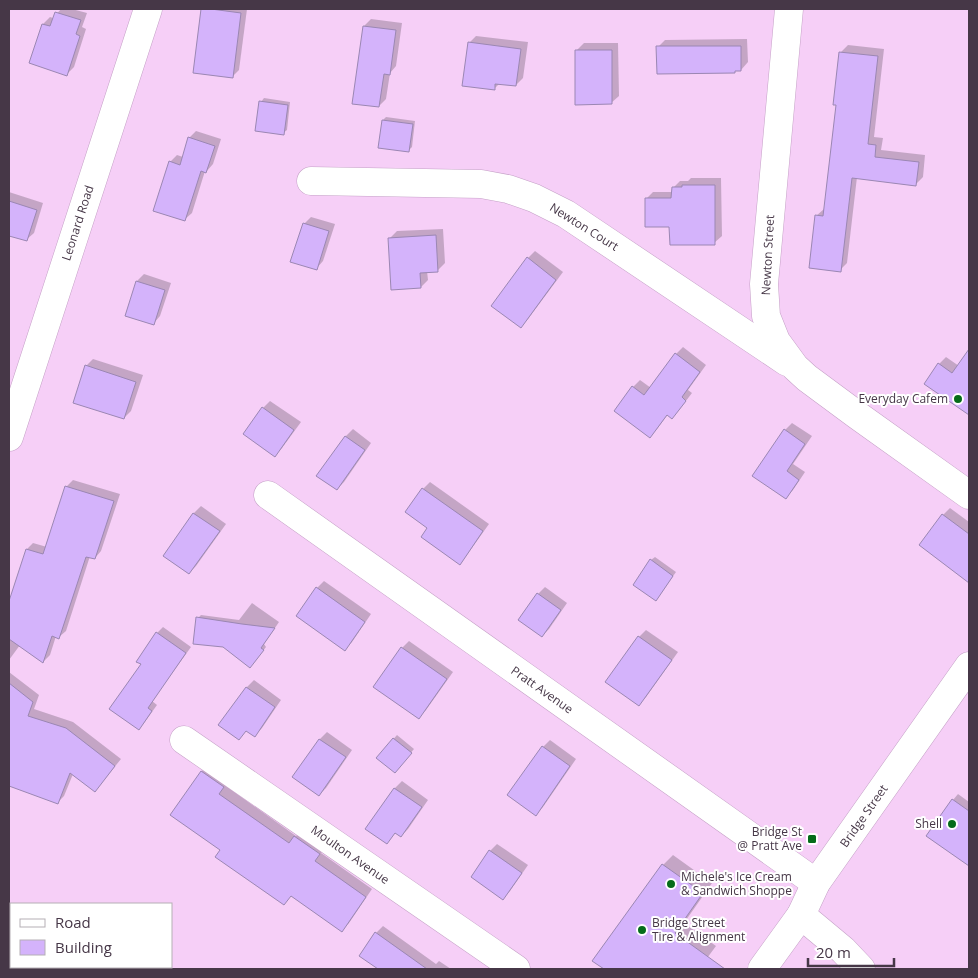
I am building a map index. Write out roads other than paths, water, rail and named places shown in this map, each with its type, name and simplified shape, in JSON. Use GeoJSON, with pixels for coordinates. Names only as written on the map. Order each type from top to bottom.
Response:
{"type":"FeatureCollection","features":[{"type":"Feature","properties":{"kind":"street","name":"Leonard Road"},"geometry":{"type":"LineString","coordinates":[[9,437],[148,9]]}},
{"type":"Feature","properties":{"kind":"street","name":"Newton Street"},"geometry":{"type":"LineString","coordinates":[[789,9],[764,284],[766,316],[776,342],[806,378],[969,495]]}},
{"type":"Feature","properties":{"kind":"street","name":"Newton Court"},"geometry":{"type":"LineString","coordinates":[[311,182],[481,184],[508,188],[534,198],[566,214],[795,367]]}},
{"type":"Feature","properties":{"kind":"street","name":"Pratt Avenue"},"geometry":{"type":"LineString","coordinates":[[268,495],[816,883]]}},
{"type":"Feature","properties":{"kind":"street","name":"Bridge Street"},"geometry":{"type":"LineString","coordinates":[[762,969],[801,914],[816,883],[969,666]]}},
{"type":"Feature","properties":{"kind":"street","name":"Moulton Avenue"},"geometry":{"type":"LineString","coordinates":[[184,740],[516,969]]}},
{"type":"Feature","properties":{"kind":"street"},"geometry":{"type":"LineString","coordinates":[[801,914],[844,950],[861,969]]}},
{"type":"Feature","properties":{"kind":"place","name":"Everyday Cafem"},"geometry":{"type":"Point","coordinates":[958,399]}},
{"type":"Feature","properties":{"kind":"place","name":"Shell"},"geometry":{"type":"Point","coordinates":[952,824]}},
{"type":"Feature","properties":{"kind":"place","name":"Bridge St @ Pratt Ave"},"geometry":{"type":"Point","coordinates":[812,839]}},
{"type":"Feature","properties":{"kind":"place","name":"Michele's Ice Cream & Sandwich Shoppe"},"geometry":{"type":"Point","coordinates":[671,884]}},
{"type":"Feature","properties":{"kind":"place","name":"Bridge Street Tire & Alignment"},"geometry":{"type":"Point","coordinates":[642,930]}}]}
